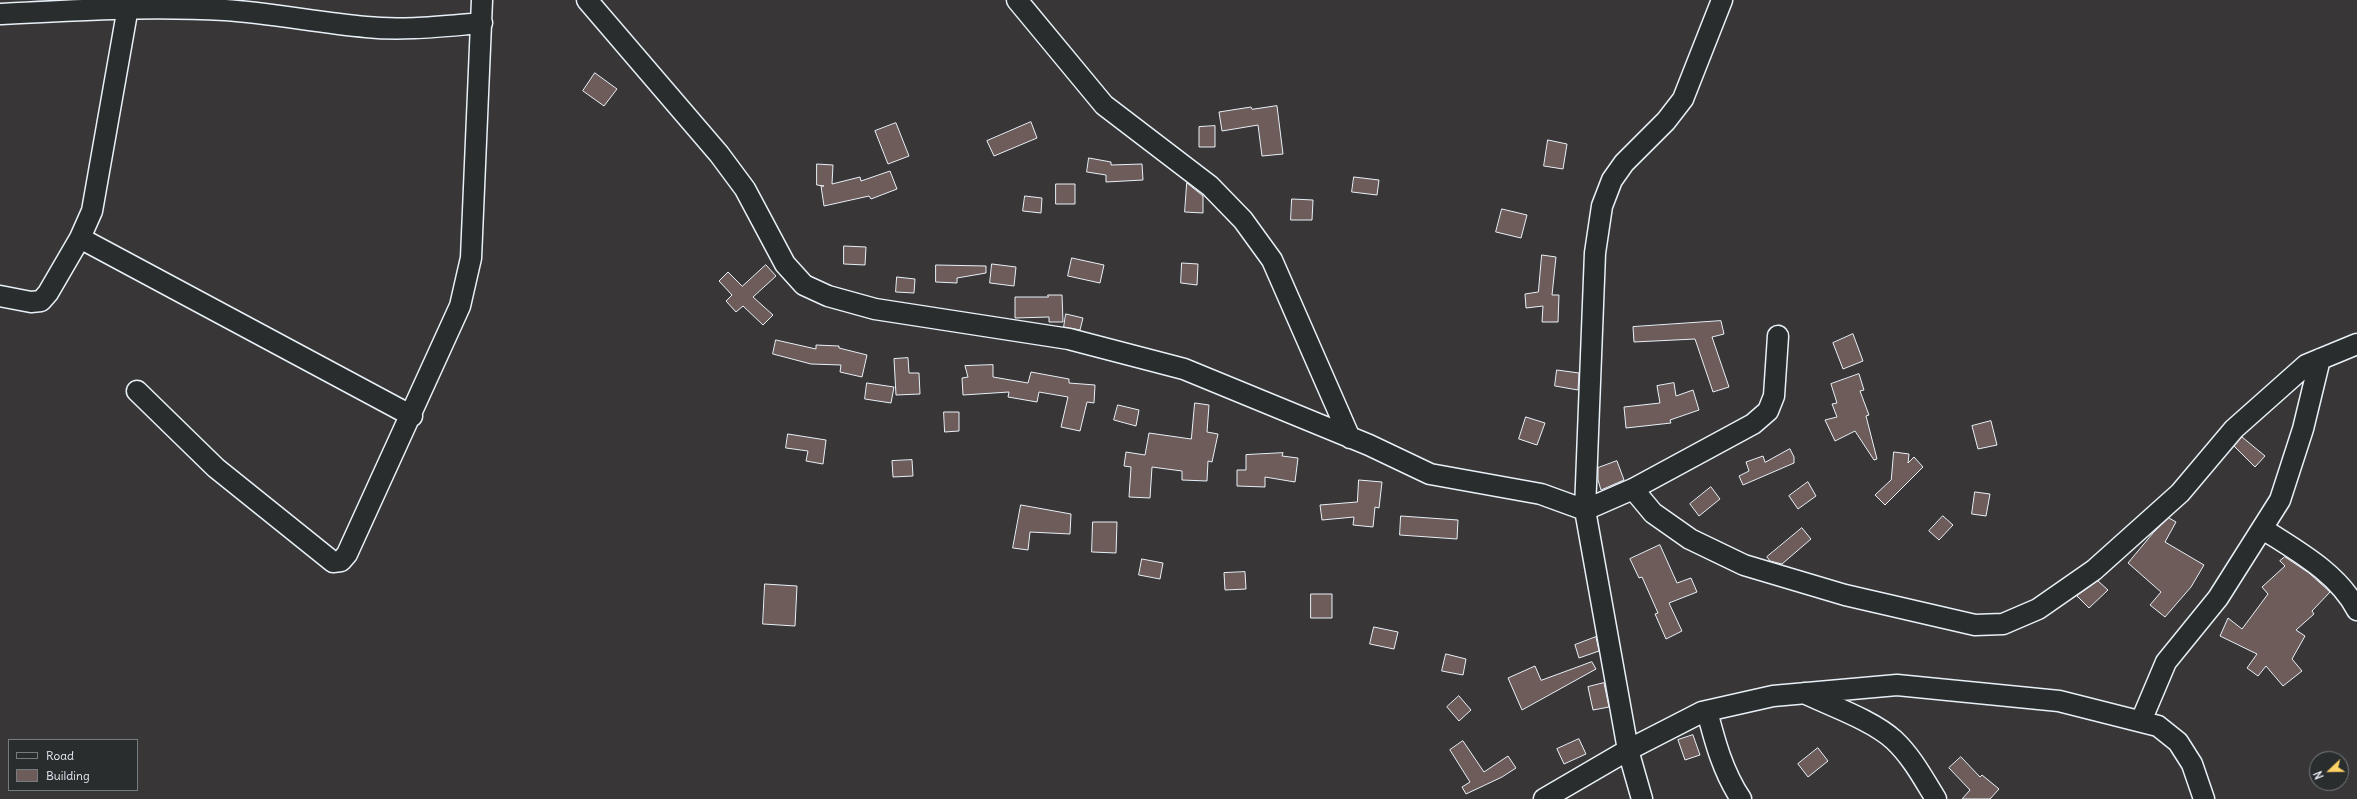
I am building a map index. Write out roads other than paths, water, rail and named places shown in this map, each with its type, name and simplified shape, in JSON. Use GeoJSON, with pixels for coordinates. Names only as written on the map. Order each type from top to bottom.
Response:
{"type":"FeatureCollection","features":[{"type":"Feature","properties":{"kind":"street"},"geometry":{"type":"LineString","coordinates":[[137,391],[216,468],[333,562],[341,561],[347,554],[412,416],[460,306],[471,258],[482,0]]}},
{"type":"Feature","properties":{"kind":"street"},"geometry":{"type":"LineString","coordinates":[[588,0],[719,154],[745,189],[785,264],[804,285],[828,296],[875,309],[1069,339],[1184,369],[1350,438],[1430,474],[1541,494],[1584,510],[1633,489],[1753,424],[1768,411],[1774,396],[1778,336]]}},
{"type":"Feature","properties":{"kind":"street"},"geometry":{"type":"LineString","coordinates":[[1017,0],[1104,105],[1210,186],[1244,220],[1272,260],[1350,438]]}},
{"type":"Feature","properties":{"kind":"street"},"geometry":{"type":"LineString","coordinates":[[1642,799],[1628,750],[1584,510],[1595,253],[1602,206],[1612,180],[1624,163],[1666,121],[1682,99],[1722,0]]}},
{"type":"Feature","properties":{"kind":"street"},"geometry":{"type":"LineString","coordinates":[[0,14],[128,7],[227,11],[368,28],[409,28],[482,23]]}},
{"type":"Feature","properties":{"kind":"street"},"geometry":{"type":"LineString","coordinates":[[0,296],[31,302],[41,301],[48,293],[80,238],[92,211],[128,7]]}},
{"type":"Feature","properties":{"kind":"street"},"geometry":{"type":"LineString","coordinates":[[80,238],[412,416]]}},
{"type":"Feature","properties":{"kind":"street"},"geometry":{"type":"LineString","coordinates":[[1633,489],[1653,513],[1690,539],[1744,565],[1844,594],[1975,625],[2003,624],[2038,609],[2094,570],[2180,493],[2234,428],[2306,365],[2357,344]]}},
{"type":"Feature","properties":{"kind":"street"},"geometry":{"type":"LineString","coordinates":[[2141,721],[2166,662],[2218,598],[2280,500],[2303,430],[2320,359]]}},
{"type":"Feature","properties":{"kind":"street"},"geometry":{"type":"LineString","coordinates":[[2263,529],[2307,557],[2349,594],[2357,610]]}},
{"type":"Feature","properties":{"kind":"street"},"geometry":{"type":"LineString","coordinates":[[1544,799],[1628,750],[1706,711],[1773,696],[1897,684],[2060,701],[2158,726],[2178,742],[2192,764],[2204,799]]}},
{"type":"Feature","properties":{"kind":"street"},"geometry":{"type":"LineString","coordinates":[[1803,693],[1867,723],[1893,739],[1911,758],[1936,799]]}},
{"type":"Feature","properties":{"kind":"street"},"geometry":{"type":"LineString","coordinates":[[1706,711],[1719,758],[1731,784],[1741,799]]}}]}
